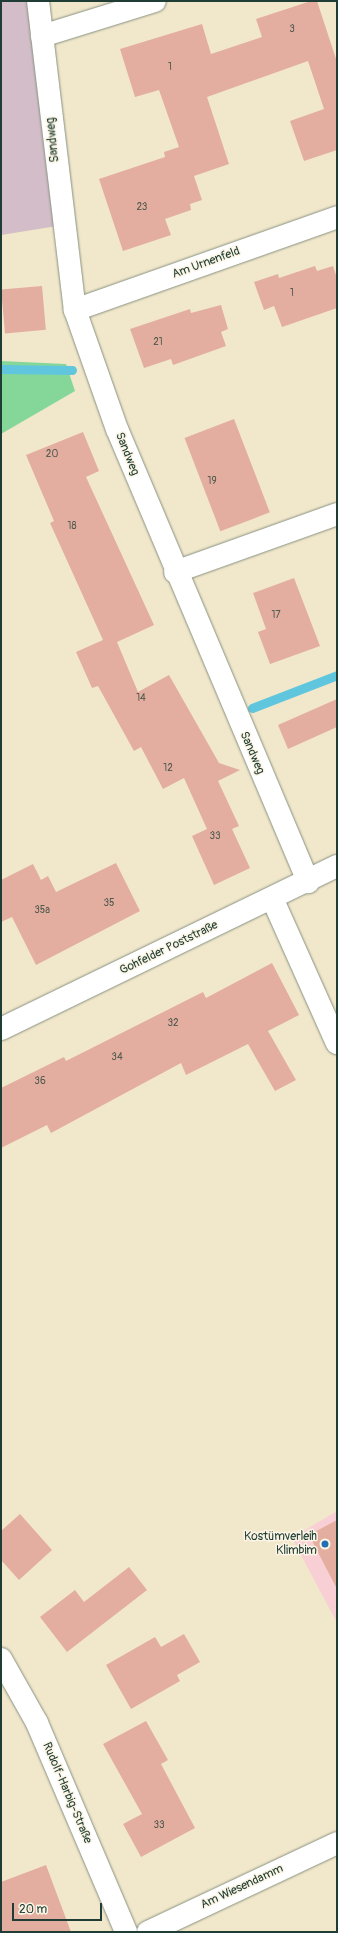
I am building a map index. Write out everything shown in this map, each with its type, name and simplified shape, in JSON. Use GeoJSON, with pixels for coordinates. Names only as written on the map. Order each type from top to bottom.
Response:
{"type":"FeatureCollection","features":[{"type":"Feature","properties":{"kind":"street","name":"Sandweg"},"geometry":{"type":"LineString","coordinates":[[38,1],[75,310],[117,429],[175,572],[308,882]]}},
{"type":"Feature","properties":{"kind":"street"},"geometry":{"type":"LineString","coordinates":[[42,36],[155,1]]}},
{"type":"Feature","properties":{"kind":"street","name":"Am Urnenfeld"},"geometry":{"type":"LineString","coordinates":[[75,310],[337,217]]}},
{"type":"Feature","properties":{"kind":"street"},"geometry":{"type":"LineString","coordinates":[[175,572],[337,514]]}},
{"type":"Feature","properties":{"kind":"street","name":"Gohfelder Poststraße"},"geometry":{"type":"LineString","coordinates":[[1,1029],[308,882],[337,866]]}},
{"type":"Feature","properties":{"kind":"street"},"geometry":{"type":"LineString","coordinates":[[272,898],[337,1043]]}},
{"type":"Feature","properties":{"kind":"street","name":"Rudolf-Harbig-Straße"},"geometry":{"type":"LineString","coordinates":[[1,1659],[37,1723],[126,1932]]}},
{"type":"Feature","properties":{"kind":"street","name":"Am Wiesendamm"},"geometry":{"type":"LineString","coordinates":[[148,1932],[337,1843]]}},
{"type":"Feature","properties":{"kind":"shaded area"},"geometry":{"type":"Polygon","coordinates":[[[1,1],[32,1],[57,226],[1,235],[1,1]]]}},
{"type":"Feature","properties":{"kind":"shaded area"},"geometry":{"type":"Polygon","coordinates":[[[337,1511],[337,1623],[292,1538],[337,1511]]]}},
{"type":"Feature","properties":{"kind":"green space"},"geometry":{"type":"Polygon","coordinates":[[[1,361],[66,364],[75,391],[1,434],[1,361]]]}},
{"type":"Feature","properties":{"kind":"building"},"geometry":{"type":"Polygon","coordinates":[[[311,1],[317,1],[337,62],[337,150],[304,161],[290,121],[324,109],[308,61],[207,97],[229,164],[194,176],[202,200],[190,204],[191,210],[165,219],[171,235],[123,251],[99,179],[165,157],[164,152],[179,147],[159,90],[135,97],[120,49],[202,24],[211,54],[262,37],[256,19],[311,1]]]}},
{"type":"Feature","properties":{"kind":"building"},"geometry":{"type":"Polygon","coordinates":[[[315,266],[317,271],[333,266],[337,278],[337,308],[282,327],[274,306],[264,310],[254,282],[278,274],[279,278],[315,266]]]}},
{"type":"Feature","properties":{"kind":"building"},"geometry":{"type":"Polygon","coordinates":[[[42,286],[46,330],[5,333],[1,290],[42,286]]]}},
{"type":"Feature","properties":{"kind":"building"},"geometry":{"type":"Polygon","coordinates":[[[221,305],[228,329],[221,332],[226,346],[173,365],[171,359],[144,368],[130,329],[190,309],[191,313],[221,305]]]}},
{"type":"Feature","properties":{"kind":"building"},"geometry":{"type":"Polygon","coordinates":[[[234,419],[270,512],[220,531],[185,438],[234,419]]]}},
{"type":"Feature","properties":{"kind":"building"},"geometry":{"type":"Polygon","coordinates":[[[83,432],[99,471],[86,477],[154,625],[117,642],[138,692],[169,675],[219,763],[240,770],[218,781],[239,826],[232,829],[250,868],[214,885],[192,836],[207,829],[184,778],[163,789],[141,747],[134,751],[98,686],[92,688],[76,652],[103,640],[50,523],[54,521],[26,455],[83,432]]]}},
{"type":"Feature","properties":{"kind":"building"},"geometry":{"type":"Polygon","coordinates":[[[294,578],[320,646],[270,664],[258,632],[266,629],[253,593],[294,578]]]}},
{"type":"Feature","properties":{"kind":"building"},"geometry":{"type":"Polygon","coordinates":[[[337,699],[337,727],[288,749],[278,725],[337,699]]]}},
{"type":"Feature","properties":{"kind":"building"},"geometry":{"type":"Polygon","coordinates":[[[116,863],[140,911],[36,965],[12,917],[1,922],[1,880],[33,864],[41,880],[48,876],[56,892],[116,863]]]}},
{"type":"Feature","properties":{"kind":"building"},"geometry":{"type":"Polygon","coordinates":[[[272,963],[299,1015],[268,1031],[296,1080],[275,1091],[248,1044],[186,1075],[181,1063],[51,1133],[47,1125],[1,1148],[1,1088],[64,1057],[66,1061],[203,992],[206,998],[272,963]]]}},
{"type":"Feature","properties":{"kind":"building"},"geometry":{"type":"Polygon","coordinates":[[[20,1514],[52,1550],[19,1580],[1,1560],[1,1531],[20,1514]]]}},
{"type":"Feature","properties":{"kind":"building","name":"Kostümverleih Klimbim"},"geometry":{"type":"Polygon","coordinates":[[[337,1520],[337,1589],[309,1535],[337,1520]]]}},
{"type":"Feature","properties":{"kind":"building"},"geometry":{"type":"Polygon","coordinates":[[[129,1567],[147,1590],[67,1652],[40,1617],[75,1590],[84,1602],[129,1567]]]}},
{"type":"Feature","properties":{"kind":"building"},"geometry":{"type":"Polygon","coordinates":[[[184,1634],[200,1662],[177,1675],[180,1681],[131,1709],[106,1665],[155,1637],[161,1647],[184,1634]]]}},
{"type":"Feature","properties":{"kind":"building"},"geometry":{"type":"Polygon","coordinates":[[[146,1721],[168,1760],[161,1764],[195,1828],[141,1857],[123,1824],[142,1814],[103,1744],[146,1721]]]}},
{"type":"Feature","properties":{"kind":"building"},"geometry":{"type":"Polygon","coordinates":[[[46,1865],[71,1932],[1,1932],[1,1882],[46,1865]]]}},
{"type":"Feature","properties":{"kind":"waterway"},"geometry":{"type":"LineString","coordinates":[[1,369],[72,370]]}},
{"type":"Feature","properties":{"kind":"waterway"},"geometry":{"type":"LineString","coordinates":[[252,708],[337,675]]}},
{"type":"Feature","properties":{"kind":"place","name":"Kostümverleih Klimbim"},"geometry":{"type":"Point","coordinates":[325,1544]}}]}
